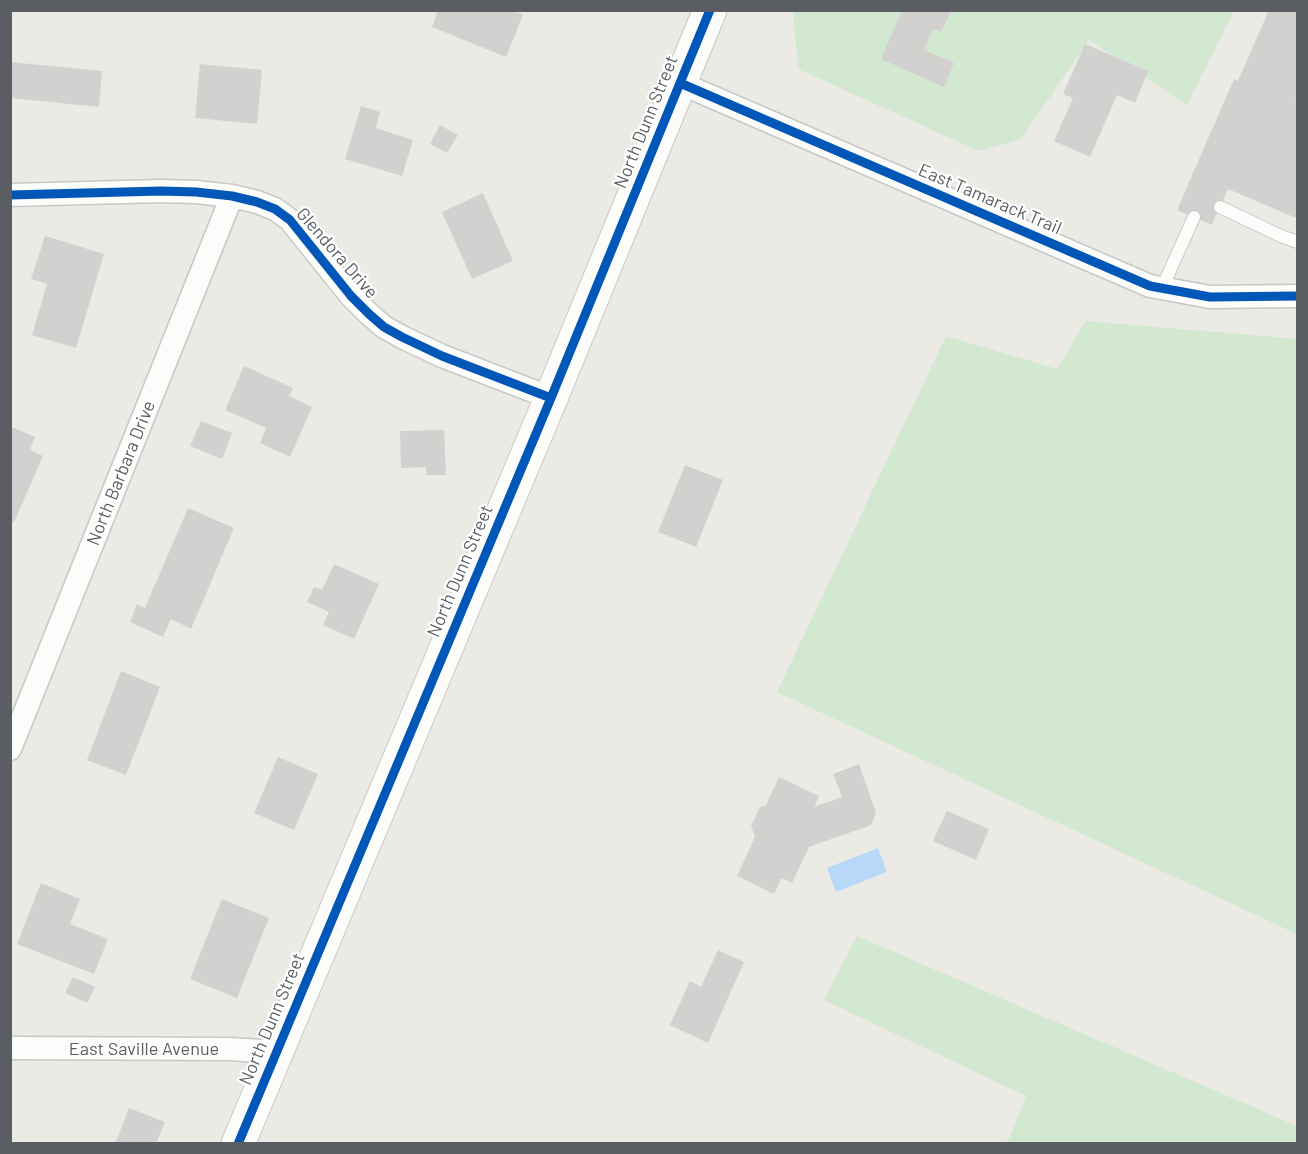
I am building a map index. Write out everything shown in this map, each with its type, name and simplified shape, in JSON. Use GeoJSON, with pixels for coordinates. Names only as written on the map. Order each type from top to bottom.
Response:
{"type":"FeatureCollection","features":[{"type":"Feature","properties":{"kind":"street","name":"North Dunn Street"},"geometry":{"type":"LineString","coordinates":[[238,1143],[551,398],[710,10]]}},
{"type":"Feature","properties":{"kind":"street","name":"East Tamarack Trail"},"geometry":{"type":"LineString","coordinates":[[680,83],[1150,286],[1210,297],[1298,296]]}},
{"type":"Feature","properties":{"kind":"street","name":"Glendora Drive"},"geometry":{"type":"LineString","coordinates":[[10,195],[161,191],[232,196],[257,202],[275,209],[290,220],[351,296],[384,327],[442,356],[551,398]]}},
{"type":"Feature","properties":{"kind":"street","name":"North Barbara Drive"},"geometry":{"type":"LineString","coordinates":[[10,749],[232,196]]}},
{"type":"Feature","properties":{"kind":"street","name":"East Saville Avenue"},"geometry":{"type":"LineString","coordinates":[[10,1048],[229,1049],[277,1052]]}},
{"type":"Feature","properties":{"kind":"lane"},"geometry":{"type":"LineString","coordinates":[[1220,207],[1298,242]]}},
{"type":"Feature","properties":{"kind":"lane"},"geometry":{"type":"LineString","coordinates":[[1162,288],[1194,218]]}},
{"type":"Feature","properties":{"kind":"green space"},"geometry":{"type":"Polygon","coordinates":[[[793,11],[1234,11],[1187,105],[1089,40],[1021,139],[979,151],[798,69],[793,11]]]}},
{"type":"Feature","properties":{"kind":"green space"},"geometry":{"type":"Polygon","coordinates":[[[1086,321],[1297,339],[1297,934],[777,692],[946,336],[1057,369],[1086,321]]]}},
{"type":"Feature","properties":{"kind":"green space"},"geometry":{"type":"Polygon","coordinates":[[[857,936],[1297,1126],[1297,1143],[1007,1143],[1026,1096],[824,1000],[857,936]]]}},
{"type":"Feature","properties":{"kind":"water"},"geometry":{"type":"Polygon","coordinates":[[[878,848],[887,872],[836,892],[827,868],[878,848]]]}},
{"type":"Feature","properties":{"kind":"building"},"geometry":{"type":"Polygon","coordinates":[[[438,10],[512,10],[523,15],[506,57],[432,27],[438,10]]]}},
{"type":"Feature","properties":{"kind":"building"},"geometry":{"type":"Polygon","coordinates":[[[902,10],[943,10],[950,13],[941,32],[933,29],[924,50],[954,63],[944,87],[881,59],[902,10]]]}},
{"type":"Feature","properties":{"kind":"building"},"geometry":{"type":"Polygon","coordinates":[[[1269,10],[1298,10],[1298,98],[1295,104],[1298,105],[1298,219],[1228,189],[1212,225],[1177,210],[1234,79],[1238,81],[1269,10]]]}},
{"type":"Feature","properties":{"kind":"building"},"geometry":{"type":"Polygon","coordinates":[[[1085,44],[1148,71],[1135,103],[1117,95],[1090,157],[1054,141],[1073,98],[1063,94],[1085,44]]]}},
{"type":"Feature","properties":{"kind":"building"},"geometry":{"type":"Polygon","coordinates":[[[10,62],[102,71],[99,107],[10,98],[10,62]]]}},
{"type":"Feature","properties":{"kind":"building"},"geometry":{"type":"Polygon","coordinates":[[[200,64],[262,70],[257,124],[195,118],[200,64]]]}},
{"type":"Feature","properties":{"kind":"building"},"geometry":{"type":"Polygon","coordinates":[[[361,106],[380,112],[376,128],[413,140],[402,176],[345,159],[361,106]]]}},
{"type":"Feature","properties":{"kind":"building"},"geometry":{"type":"Polygon","coordinates":[[[440,125],[458,135],[447,153],[430,144],[440,125]]]}},
{"type":"Feature","properties":{"kind":"building"},"geometry":{"type":"Polygon","coordinates":[[[483,193],[513,261],[472,279],[442,212],[483,193]]]}},
{"type":"Feature","properties":{"kind":"building"},"geometry":{"type":"Polygon","coordinates":[[[45,236],[104,254],[76,348],[32,335],[47,284],[31,279],[45,236]]]}},
{"type":"Feature","properties":{"kind":"building"},"geometry":{"type":"Polygon","coordinates":[[[244,366],[293,388],[289,396],[312,407],[290,457],[260,443],[266,428],[225,410],[244,366]]]}},
{"type":"Feature","properties":{"kind":"building"},"geometry":{"type":"Polygon","coordinates":[[[201,421],[232,433],[222,459],[190,446],[201,421]]]}},
{"type":"Feature","properties":{"kind":"building"},"geometry":{"type":"Polygon","coordinates":[[[10,426],[35,437],[30,450],[43,456],[14,522],[10,521],[10,426]]]}},
{"type":"Feature","properties":{"kind":"building"},"geometry":{"type":"Polygon","coordinates":[[[444,430],[446,475],[426,475],[426,467],[401,468],[400,431],[444,430]]]}},
{"type":"Feature","properties":{"kind":"building"},"geometry":{"type":"Polygon","coordinates":[[[685,465],[723,480],[696,547],[658,532],[685,465]]]}},
{"type":"Feature","properties":{"kind":"building"},"geometry":{"type":"Polygon","coordinates":[[[188,508],[234,528],[191,629],[171,619],[163,637],[130,622],[137,604],[145,608],[188,508]]]}},
{"type":"Feature","properties":{"kind":"building"},"geometry":{"type":"Polygon","coordinates":[[[334,564],[379,584],[354,639],[323,625],[329,612],[307,602],[314,587],[322,590],[334,564]]]}},
{"type":"Feature","properties":{"kind":"building"},"geometry":{"type":"Polygon","coordinates":[[[121,671],[160,687],[126,775],[87,760],[121,671]]]}},
{"type":"Feature","properties":{"kind":"building"},"geometry":{"type":"Polygon","coordinates":[[[278,757],[318,774],[294,830],[254,813],[278,757]]]}},
{"type":"Feature","properties":{"kind":"building"},"geometry":{"type":"Polygon","coordinates":[[[859,764],[876,813],[871,825],[809,847],[792,883],[782,878],[774,894],[737,876],[755,837],[751,826],[760,807],[766,805],[779,777],[819,796],[814,807],[842,797],[833,774],[859,764]]]}},
{"type":"Feature","properties":{"kind":"building"},"geometry":{"type":"Polygon","coordinates":[[[947,811],[989,829],[976,860],[933,841],[947,811]]]}},
{"type":"Feature","properties":{"kind":"building"},"geometry":{"type":"Polygon","coordinates":[[[41,883],[80,899],[70,924],[108,939],[94,974],[17,944],[41,883]]]}},
{"type":"Feature","properties":{"kind":"building"},"geometry":{"type":"Polygon","coordinates":[[[222,899],[269,918],[237,998],[190,979],[222,899]]]}},
{"type":"Feature","properties":{"kind":"building"},"geometry":{"type":"Polygon","coordinates":[[[718,950],[744,962],[708,1043],[670,1025],[690,981],[701,987],[718,950]]]}},
{"type":"Feature","properties":{"kind":"building"},"geometry":{"type":"Polygon","coordinates":[[[73,977],[95,987],[87,1003],[65,993],[73,977]]]}},
{"type":"Feature","properties":{"kind":"building"},"geometry":{"type":"Polygon","coordinates":[[[129,1108],[165,1122],[156,1144],[115,1144],[129,1108]]]}},
{"type":"Feature","properties":{"kind":"cycle path"},"geometry":{"type":"LineString","coordinates":[[238,1144],[551,398],[710,10]]}},
{"type":"Feature","properties":{"kind":"cycle path"},"geometry":{"type":"LineString","coordinates":[[680,83],[1150,286],[1210,297],[1298,296]]}},
{"type":"Feature","properties":{"kind":"cycle path"},"geometry":{"type":"LineString","coordinates":[[10,195],[161,191],[232,196],[257,202],[275,209],[290,220],[351,296],[384,327],[442,356],[551,398]]}}]}
